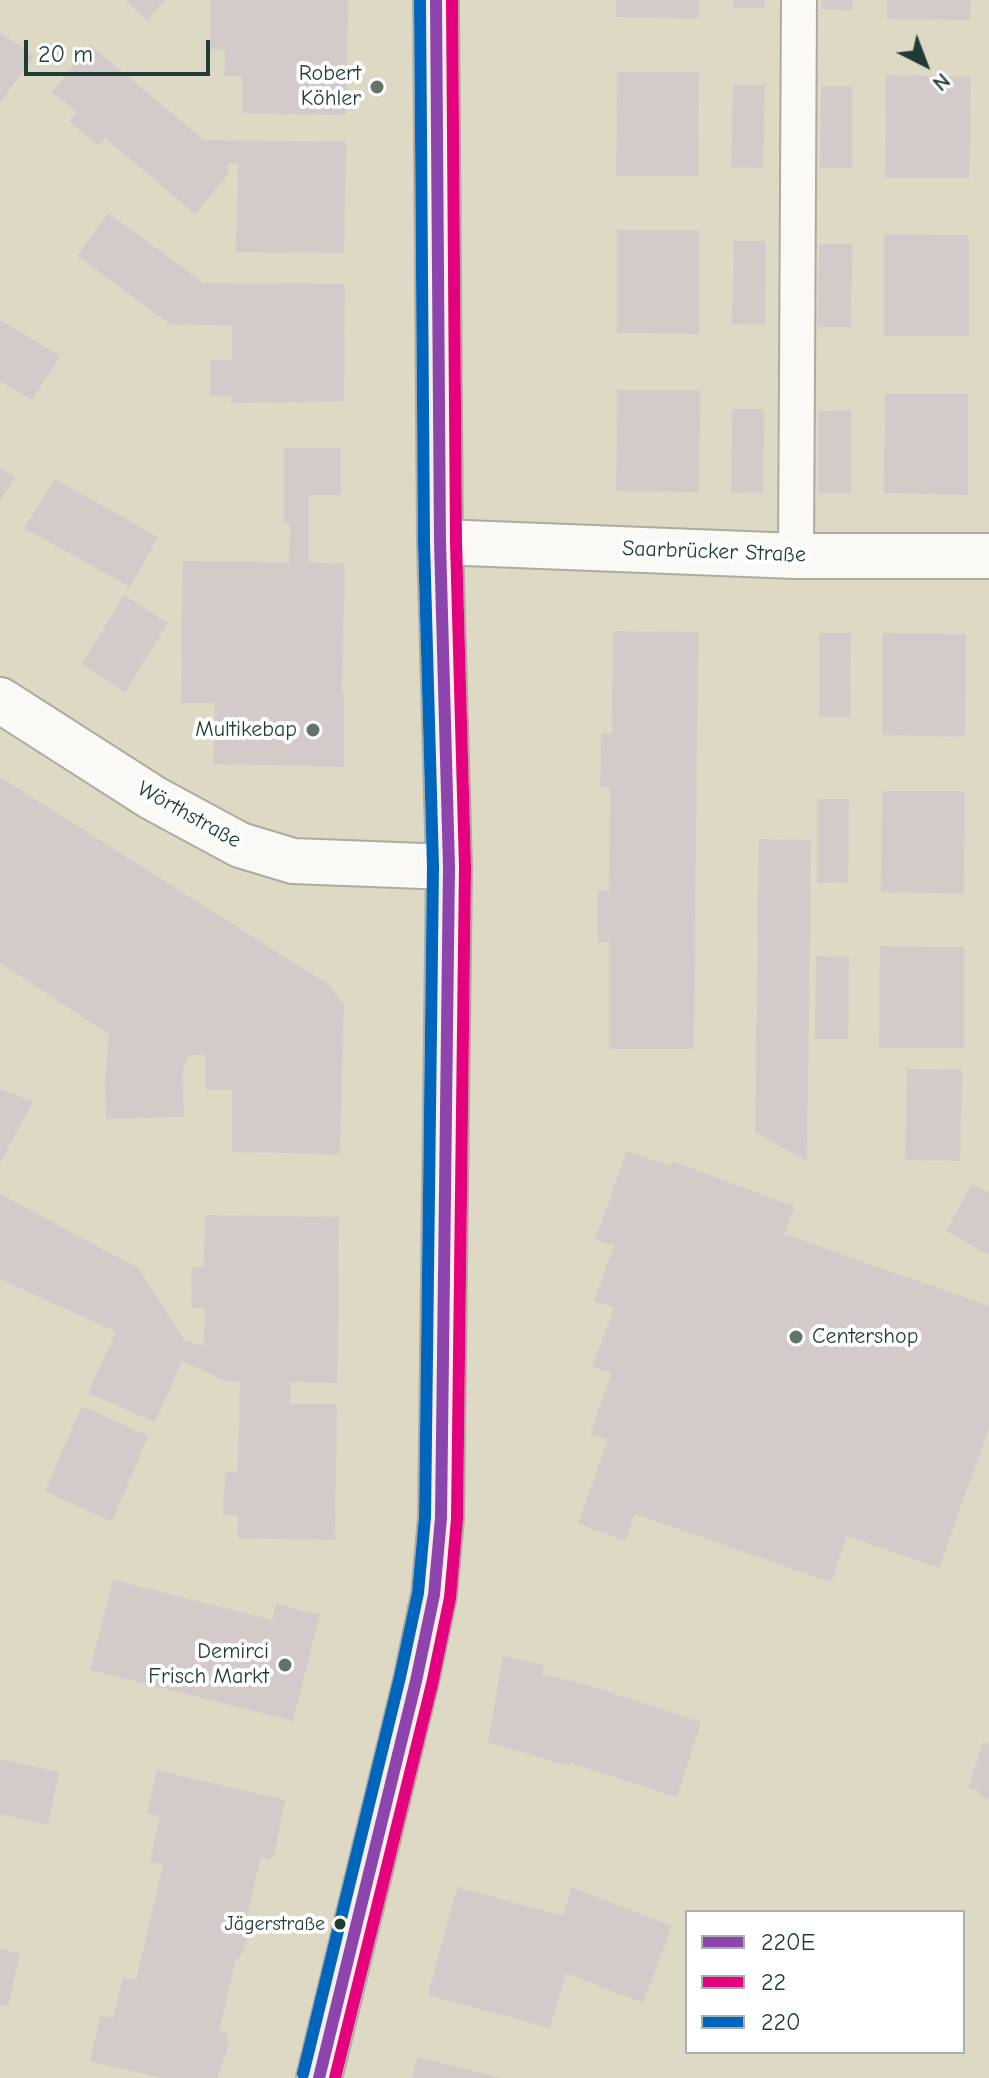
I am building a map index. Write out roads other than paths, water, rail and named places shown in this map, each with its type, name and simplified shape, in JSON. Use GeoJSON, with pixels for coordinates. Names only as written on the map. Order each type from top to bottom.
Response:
{"type":"FeatureCollection","features":[{"type":"Feature","properties":{"kind":"street"},"geometry":{"type":"LineString","coordinates":[[319,2078],[416,1681],[434,1595],[442,1503],[449,867],[440,542],[436,0]]}},
{"type":"Feature","properties":{"kind":"street","name":"Saarbrücker Straße"},"geometry":{"type":"LineString","coordinates":[[440,542],[796,556],[989,556]]}},
{"type":"Feature","properties":{"kind":"street","name":"Wörthstraße"},"geometry":{"type":"LineString","coordinates":[[0,700],[153,798],[240,845],[293,861],[449,867]]}},
{"type":"Feature","properties":{"kind":"lane"},"geometry":{"type":"LineString","coordinates":[[796,556],[799,0]]}},
{"type":"Feature","properties":{"kind":"place","name":"Robert Köhler"},"geometry":{"type":"Point","coordinates":[377,87]}},
{"type":"Feature","properties":{"kind":"place","name":"Multikebap"},"geometry":{"type":"Point","coordinates":[313,730]}},
{"type":"Feature","properties":{"kind":"place","name":"Centershop"},"geometry":{"type":"Point","coordinates":[796,1337]}},
{"type":"Feature","properties":{"kind":"place","name":"Demirci Frisch Markt"},"geometry":{"type":"Point","coordinates":[285,1665]}},
{"type":"Feature","properties":{"kind":"place","name":"Jägerstraße"},"geometry":{"type":"Point","coordinates":[340,1924]}}]}
